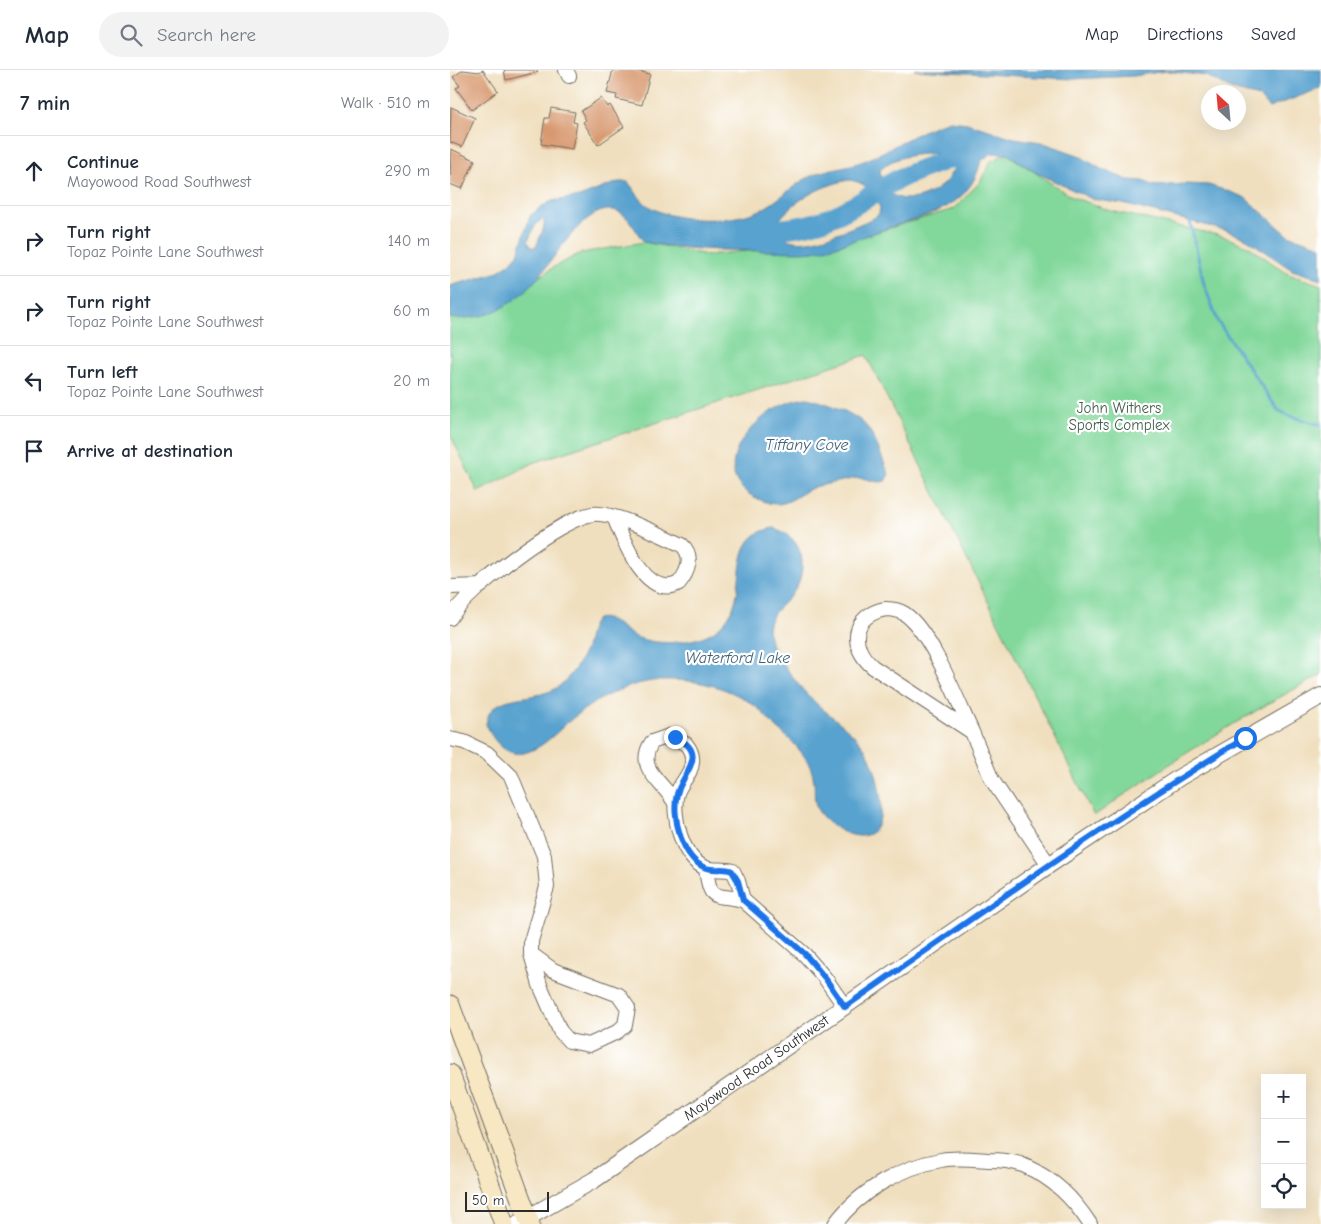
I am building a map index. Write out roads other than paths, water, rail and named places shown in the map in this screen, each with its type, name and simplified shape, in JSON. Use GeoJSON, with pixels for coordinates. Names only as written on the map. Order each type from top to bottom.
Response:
{"type":"FeatureCollection","features":[{"type":"Feature","properties":{"kind":"main road"},"geometry":{"type":"LineString","coordinates":[[450,1005],[525,1222]]}},
{"type":"Feature","properties":{"kind":"main road"},"geometry":{"type":"LineString","coordinates":[[450,1074],[504,1224]]}},
{"type":"Feature","properties":{"kind":"street"},"geometry":{"type":"LineString","coordinates":[[450,618],[480,586],[547,535],[593,514],[614,517],[677,542],[686,548],[689,562],[679,583],[669,587],[663,586],[638,567],[630,555],[614,517]]}},
{"type":"Feature","properties":{"kind":"street"},"geometry":{"type":"LineString","coordinates":[[450,587],[480,586]]}},
{"type":"Feature","properties":{"kind":"street"},"geometry":{"type":"LineString","coordinates":[[972,732],[873,667],[860,655],[857,636],[867,616],[878,610],[893,609],[911,619],[933,652],[972,732],[992,780],[1049,865]]}},
{"type":"Feature","properties":{"kind":"street","name":"Mayowood Road Southwest"},"geometry":{"type":"LineString","coordinates":[[525,1222],[594,1180],[1049,865],[1180,777],[1321,696]]}},
{"type":"Feature","properties":{"kind":"street"},"geometry":{"type":"LineString","coordinates":[[675,804],[678,792],[690,770],[692,756],[686,744],[669,736],[652,742],[646,753],[646,764],[651,775],[667,789],[675,804],[679,831],[684,846],[706,868],[709,887],[720,898],[743,900]]}},
{"type":"Feature","properties":{"kind":"street"},"geometry":{"type":"LineString","coordinates":[[450,739],[476,746],[498,761],[512,776],[544,856],[548,874],[545,898],[532,941],[532,954],[540,985],[560,1031],[570,1041],[589,1045],[617,1032],[625,1025],[628,1008],[619,995],[553,970],[532,954]]}},
{"type":"Feature","properties":{"kind":"street"},"geometry":{"type":"LineString","coordinates":[[706,868],[732,871],[738,881],[743,900],[805,954],[825,978],[845,1007]]}},
{"type":"Feature","properties":{"kind":"street"},"geometry":{"type":"LineString","coordinates":[[835,1224],[841,1216],[873,1188],[907,1170],[942,1160],[977,1159],[1023,1165],[1045,1176],[1066,1191],[1090,1224]]}},
{"type":"Feature","properties":{"kind":"water"},"geometry":{"type":"Polygon","coordinates":[[[914,70],[1321,70],[1321,88],[1269,108],[1259,97],[1246,94],[1246,85],[1223,85],[1206,76],[1166,71],[1134,76],[1072,79],[914,70]]]}},
{"type":"Feature","properties":{"kind":"water"},"geometry":{"type":"Polygon","coordinates":[[[950,121],[967,123],[1014,138],[1041,142],[1078,155],[1101,169],[1128,180],[1143,181],[1155,186],[1209,185],[1244,197],[1288,235],[1321,246],[1321,279],[1292,270],[1247,239],[1228,231],[1123,204],[1092,199],[1035,172],[1008,154],[992,153],[981,161],[975,178],[966,192],[941,210],[846,243],[813,251],[703,249],[673,247],[644,242],[625,216],[617,211],[605,210],[593,215],[581,224],[542,273],[514,300],[498,310],[482,316],[461,319],[450,318],[450,286],[495,273],[509,264],[518,254],[530,216],[552,201],[579,197],[618,182],[628,182],[644,203],[658,211],[686,218],[733,218],[765,208],[802,181],[816,174],[864,161],[950,121]],[[943,153],[909,156],[893,161],[880,170],[882,182],[894,196],[903,199],[922,197],[941,186],[952,172],[959,156],[943,153]],[[856,181],[839,182],[810,194],[786,212],[779,220],[781,233],[790,240],[819,239],[851,228],[879,214],[880,207],[865,186],[856,181]],[[544,217],[535,226],[528,241],[531,247],[536,247],[544,227],[544,217]]]}},
{"type":"Feature","properties":{"kind":"water","name":"Tiffany Cove"},"geometry":{"type":"Polygon","coordinates":[[[807,398],[831,405],[848,413],[856,417],[867,427],[877,444],[889,474],[885,481],[878,482],[859,478],[818,486],[781,504],[766,502],[745,491],[735,476],[734,460],[741,442],[753,426],[770,413],[788,403],[807,398]]]}},
{"type":"Feature","properties":{"kind":"water","name":"Waterford Lake"},"geometry":{"type":"Polygon","coordinates":[[[773,528],[792,538],[801,555],[802,565],[798,585],[772,617],[768,627],[769,637],[773,648],[803,690],[852,733],[868,754],[876,775],[881,802],[877,826],[870,834],[859,836],[847,834],[837,829],[823,817],[816,805],[813,778],[808,763],[791,741],[760,710],[730,692],[698,682],[660,680],[645,682],[617,691],[591,705],[547,741],[524,753],[517,754],[506,750],[492,736],[486,724],[489,713],[496,706],[504,702],[538,695],[558,687],[570,675],[580,660],[592,625],[597,619],[602,618],[612,621],[634,636],[652,641],[682,642],[709,634],[724,622],[733,607],[742,559],[747,545],[756,534],[773,528]]]}},
{"type":"Feature","properties":{"kind":"waterway"},"geometry":{"type":"LineString","coordinates":[[754,230],[796,227],[826,219],[845,211],[895,181],[961,153],[978,141]]}},
{"type":"Feature","properties":{"kind":"waterway"},"geometry":{"type":"LineString","coordinates":[[1189,217],[1204,284],[1218,322],[1278,410],[1290,416],[1321,425]]}},
{"type":"Feature","properties":{"kind":"park label","name":"John Withers Sports Complex"},"geometry":{"type":"Point","coordinates":[1119,416]}}]}
